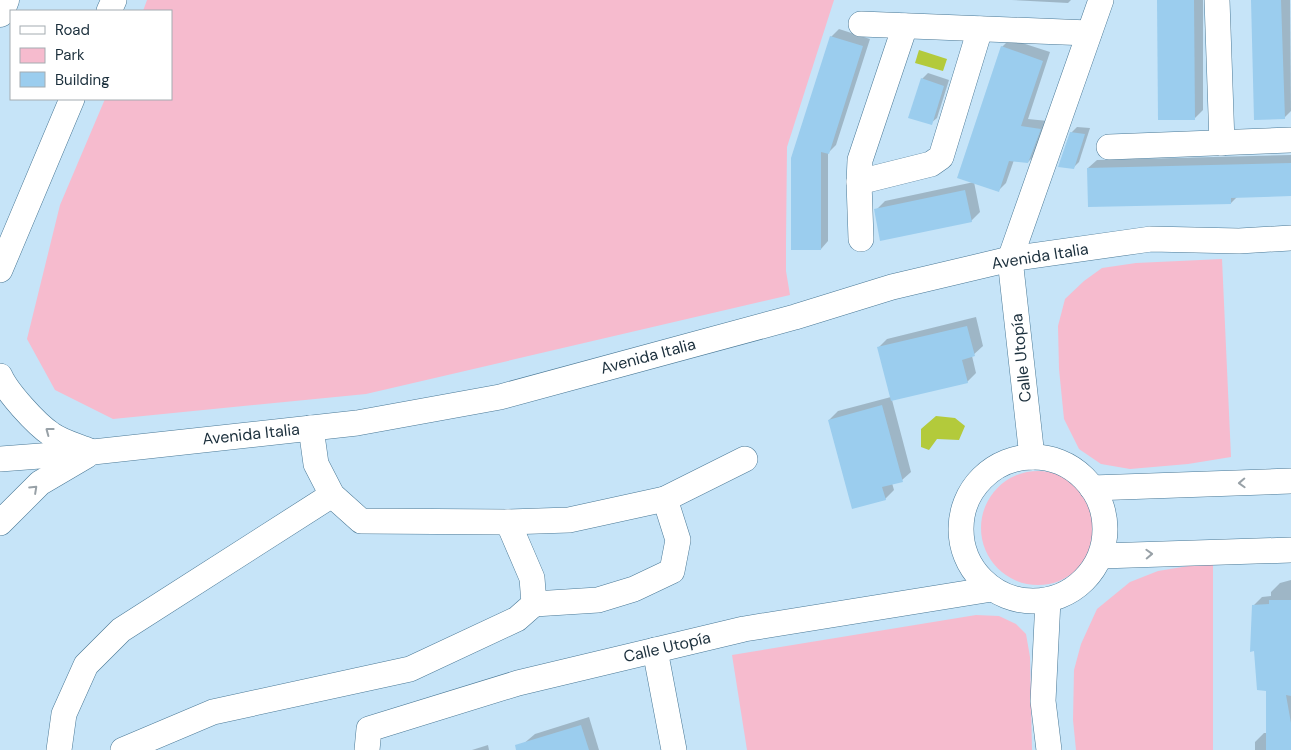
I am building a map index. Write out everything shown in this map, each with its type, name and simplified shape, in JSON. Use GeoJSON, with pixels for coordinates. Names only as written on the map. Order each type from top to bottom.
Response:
{"type":"FeatureCollection","features":[{"type":"Feature","properties":{"kind":"highway"},"geometry":{"type":"LineString","coordinates":[[0,13],[5,0]]}},
{"type":"Feature","properties":{"kind":"street"},"geometry":{"type":"LineString","coordinates":[[1010,259],[1101,0]]}},
{"type":"Feature","properties":{"kind":"street"},"geometry":{"type":"LineString","coordinates":[[1217,0],[1222,143]]}},
{"type":"Feature","properties":{"kind":"street"},"geometry":{"type":"LineString","coordinates":[[861,24],[1089,33]]}},
{"type":"Feature","properties":{"kind":"street"},"geometry":{"type":"LineString","coordinates":[[861,239],[860,160],[905,26]]}},
{"type":"Feature","properties":{"kind":"street"},"geometry":{"type":"LineString","coordinates":[[859,182],[931,164],[941,157],[980,29]]}},
{"type":"Feature","properties":{"kind":"street"},"geometry":{"type":"LineString","coordinates":[[0,270],[72,100]]}},
{"type":"Feature","properties":{"kind":"street"},"geometry":{"type":"LineString","coordinates":[[1109,147],[1291,140]]}},
{"type":"Feature","properties":{"kind":"street","name":"Avenida Italia"},"geometry":{"type":"LineString","coordinates":[[0,459],[93,452],[357,423],[500,397],[795,317],[892,287],[1010,259],[1150,240],[1239,241],[1291,238]]}},
{"type":"Feature","properties":{"kind":"street","name":"Calle Utopía"},"geometry":{"type":"LineString","coordinates":[[1010,259],[1032,457]]}},
{"type":"Feature","properties":{"kind":"street"},"geometry":{"type":"LineString","coordinates":[[0,376],[3,383],[26,411],[51,434],[93,452]]}},
{"type":"Feature","properties":{"kind":"street"},"geometry":{"type":"LineString","coordinates":[[311,428],[316,464],[332,495],[361,521],[508,522],[569,520],[664,499],[745,459]]}},
{"type":"Feature","properties":{"kind":"street"},"geometry":{"type":"LineString","coordinates":[[0,524],[40,483],[93,452]]}},
{"type":"Feature","properties":{"kind":"street"},"geometry":{"type":"LineString","coordinates":[[1044,457],[1067,464],[1086,480],[1092,488],[1100,500],[1106,523],[1104,546],[1095,568],[1080,586],[1059,598],[1036,602],[1013,599],[992,589],[975,573],[964,551],[960,527],[965,502],[978,482],[996,466],[1019,458],[1044,457]]}},
{"type":"Feature","properties":{"kind":"street"},"geometry":{"type":"LineString","coordinates":[[1092,488],[1291,481]]}},
{"type":"Feature","properties":{"kind":"street"},"geometry":{"type":"LineString","coordinates":[[60,750],[64,714],[86,665],[121,630],[216,571],[332,495]]}},
{"type":"Feature","properties":{"kind":"street"},"geometry":{"type":"LineString","coordinates":[[123,750],[213,712],[410,670],[517,619],[534,604],[598,600],[634,590],[672,571],[678,540],[664,499]]}},
{"type":"Feature","properties":{"kind":"street"},"geometry":{"type":"LineString","coordinates":[[508,522],[532,578],[534,604]]}},
{"type":"Feature","properties":{"kind":"street"},"geometry":{"type":"LineString","coordinates":[[1101,556],[1291,550]]}},
{"type":"Feature","properties":{"kind":"street","name":"Calle Utopía"},"geometry":{"type":"LineString","coordinates":[[367,750],[369,729],[518,683],[744,629],[992,589]]}},
{"type":"Feature","properties":{"kind":"street"},"geometry":{"type":"LineString","coordinates":[[1048,600],[1043,701],[1049,750]]}},
{"type":"Feature","properties":{"kind":"street"},"geometry":{"type":"LineString","coordinates":[[655,650],[674,750]]}},
{"type":"Feature","properties":{"kind":"green space"},"geometry":{"type":"Polygon","coordinates":[[[147,0],[834,0],[787,147],[786,271],[790,295],[366,394],[113,419],[55,390],[27,339],[60,205],[105,100],[172,100],[172,10],[143,10],[147,0]]]}},
{"type":"Feature","properties":{"kind":"green space"},"geometry":{"type":"Polygon","coordinates":[[[1222,259],[1231,457],[1188,464],[1130,469],[1101,464],[1079,449],[1064,419],[1059,369],[1058,326],[1065,299],[1084,281],[1102,268],[1136,263],[1222,259]]]}},
{"type":"Feature","properties":{"kind":"green space"},"geometry":{"type":"Polygon","coordinates":[[[1038,471],[1060,476],[1078,488],[1090,506],[1095,528],[1090,550],[1078,568],[1060,580],[1038,585],[1016,580],[998,568],[986,550],[981,528],[986,506],[998,488],[1016,476],[1038,471]]]}},
{"type":"Feature","properties":{"kind":"green space"},"geometry":{"type":"Polygon","coordinates":[[[1213,562],[1213,750],[1076,750],[1073,720],[1074,670],[1081,644],[1097,609],[1130,582],[1158,571],[1213,562]]]}},
{"type":"Feature","properties":{"kind":"green space"},"geometry":{"type":"Polygon","coordinates":[[[976,615],[999,616],[1016,624],[1026,634],[1030,657],[1032,750],[747,750],[732,655],[976,615]]]}},
{"type":"Feature","properties":{"kind":"shaded area"},"geometry":{"type":"Polygon","coordinates":[[[919,50],[947,59],[943,71],[915,63],[919,50]]]}},
{"type":"Feature","properties":{"kind":"shaded area"},"geometry":{"type":"Polygon","coordinates":[[[936,416],[955,418],[965,426],[959,440],[937,439],[929,450],[921,447],[921,429],[936,416]]]}},
{"type":"Feature","properties":{"kind":"building"},"geometry":{"type":"Polygon","coordinates":[[[1157,0],[1194,0],[1195,120],[1158,120],[1157,0]]]}},
{"type":"Feature","properties":{"kind":"building"},"geometry":{"type":"Polygon","coordinates":[[[1251,0],[1281,0],[1285,119],[1254,120],[1251,0]]]}},
{"type":"Feature","properties":{"kind":"building"},"geometry":{"type":"Polygon","coordinates":[[[830,36],[863,46],[829,154],[821,152],[821,250],[791,250],[791,158],[830,36]]]}},
{"type":"Feature","properties":{"kind":"building"},"geometry":{"type":"Polygon","coordinates":[[[1001,46],[1043,61],[1021,126],[1041,129],[1028,163],[1009,161],[999,192],[957,178],[1001,46]]]}},
{"type":"Feature","properties":{"kind":"building"},"geometry":{"type":"Polygon","coordinates":[[[921,78],[944,86],[932,125],[908,118],[921,78]]]}},
{"type":"Feature","properties":{"kind":"building"},"geometry":{"type":"Polygon","coordinates":[[[1070,132],[1085,134],[1074,169],[1058,167],[1070,132]]]}},
{"type":"Feature","properties":{"kind":"building"},"geometry":{"type":"Polygon","coordinates":[[[1291,163],[1291,196],[1231,198],[1231,204],[1088,207],[1087,168],[1291,163]]]}},
{"type":"Feature","properties":{"kind":"building"},"geometry":{"type":"Polygon","coordinates":[[[965,190],[972,222],[880,241],[874,209],[965,190]]]}},
{"type":"Feature","properties":{"kind":"building"},"geometry":{"type":"Polygon","coordinates":[[[967,326],[975,356],[962,360],[968,383],[891,401],[877,347],[967,326]]]}},
{"type":"Feature","properties":{"kind":"building"},"geometry":{"type":"Polygon","coordinates":[[[882,405],[903,482],[882,487],[886,500],[852,509],[828,420],[882,405]]]}},
{"type":"Feature","properties":{"kind":"building"},"geometry":{"type":"Polygon","coordinates":[[[1269,600],[1291,600],[1291,696],[1286,695],[1291,723],[1291,750],[1266,750],[1266,691],[1257,690],[1254,651],[1250,652],[1252,605],[1269,604],[1269,600]]]}},
{"type":"Feature","properties":{"kind":"building"},"geometry":{"type":"Polygon","coordinates":[[[581,725],[589,750],[516,750],[515,745],[581,725]]]}}]}
